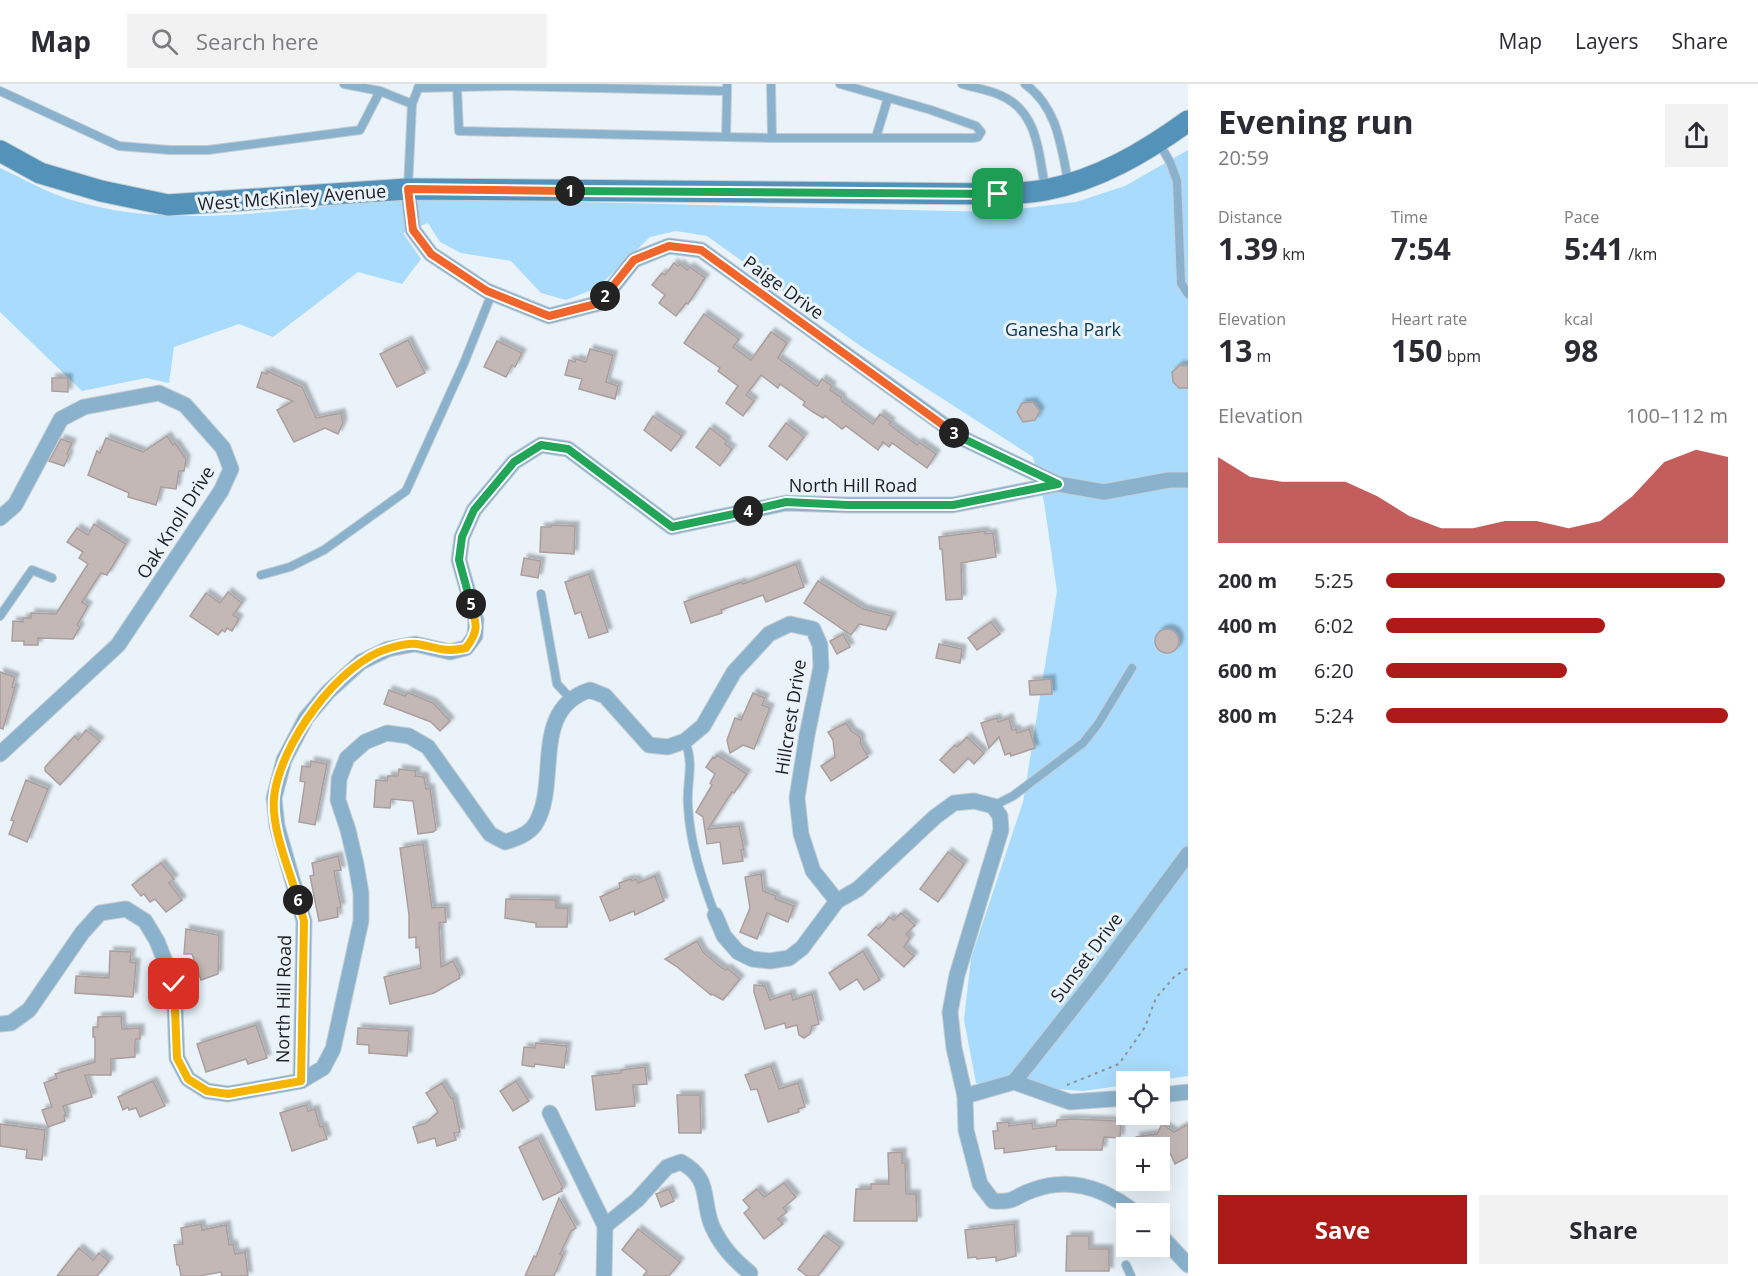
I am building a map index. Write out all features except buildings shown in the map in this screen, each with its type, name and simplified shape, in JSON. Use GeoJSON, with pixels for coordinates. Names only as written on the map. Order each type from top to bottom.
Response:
{"type":"FeatureCollection","features":[{"type":"Feature","properties":{"kind":"main road","name":"West McKinley Avenue"},"geometry":{"type":"LineString","coordinates":[[0,151],[40,173],[101,191],[168,205],[408,189],[998,194],[1045,190],[1123,163],[1188,121]]}},
{"type":"Feature","properties":{"kind":"street","name":"Paige Drive"},"geometry":{"type":"LineString","coordinates":[[408,189],[413,230],[431,254],[492,293],[549,316],[600,303],[634,260],[669,246],[701,250],[962,438],[1058,484],[1104,492],[1169,480],[1188,480]]}},
{"type":"Feature","properties":{"kind":"street","name":"Oak Knoll Drive"},"geometry":{"type":"LineString","coordinates":[[0,518],[15,505],[60,419],[84,407],[159,393],[185,405],[223,448],[231,469],[220,491],[118,645],[0,754]]}},
{"type":"Feature","properties":{"kind":"street","name":"North Hill Road"},"geometry":{"type":"LineString","coordinates":[[301,1081],[304,921],[277,826],[274,798],[284,760],[306,718],[328,692],[361,662],[387,649],[415,644],[450,652],[466,648],[475,636],[476,620],[459,560],[462,537],[474,510],[514,462],[541,445],[568,449],[672,527],[786,502],[848,505],[953,505],[1058,484]]}},
{"type":"Feature","properties":{"kind":"street","name":"Hillcrest Drive"},"geometry":{"type":"LineString","coordinates":[[685,741],[703,726],[734,672],[769,634],[790,624],[813,629],[820,645],[821,667],[797,798],[801,834],[813,872],[837,901]]}},
{"type":"Feature","properties":{"kind":"street"},"geometry":{"type":"LineString","coordinates":[[0,1024],[11,1023],[29,1010],[82,933],[100,913],[126,909],[145,921],[157,941],[174,984],[177,1058],[188,1079],[207,1091],[228,1094],[301,1081],[323,1068],[333,1049],[361,921],[358,874],[348,830],[338,800],[339,779],[347,758],[365,742],[387,733],[409,735],[428,747],[490,834],[505,842],[520,838],[536,825],[544,801],[552,734],[562,708],[576,694],[590,690],[605,696],[649,745],[668,747],[685,741]]}},
{"type":"Feature","properties":{"kind":"street"},"geometry":{"type":"LineString","coordinates":[[715,915],[724,936],[738,952],[753,959],[770,961],[789,958],[802,948],[837,901],[858,889],[935,817],[954,803],[974,801],[993,807],[1000,816],[1001,830],[957,975],[950,1012],[954,1048],[964,1096],[966,1130],[980,1184],[993,1201],[1008,1202],[1028,1191],[1049,1184],[1075,1184],[1104,1192],[1120,1203]]}},
{"type":"Feature","properties":{"kind":"street","name":"Sunset Drive"},"geometry":{"type":"LineString","coordinates":[[1014,1082],[1097,977],[1188,855]]}},
{"type":"Feature","properties":{"kind":"street"},"geometry":{"type":"LineString","coordinates":[[964,1096],[1014,1082],[1070,1102],[1116,1099]]}},
{"type":"Feature","properties":{"kind":"street"},"geometry":{"type":"LineString","coordinates":[[1170,1094],[1188,1092]]}},
{"type":"Feature","properties":{"kind":"street"},"geometry":{"type":"LineString","coordinates":[[550,1113],[604,1226],[604,1276]]}},
{"type":"Feature","properties":{"kind":"street"},"geometry":{"type":"LineString","coordinates":[[604,1226],[637,1200],[667,1167],[681,1162],[694,1169],[702,1184],[711,1224],[721,1243],[730,1257],[750,1273]]}},
{"type":"Feature","properties":{"kind":"street"},"geometry":{"type":"LineString","coordinates":[[1170,1245],[1188,1265]]}},
{"type":"Feature","properties":{"kind":"lane"},"geometry":{"type":"LineString","coordinates":[[344,84],[380,91],[412,104]]}},
{"type":"Feature","properties":{"kind":"lane"},"geometry":{"type":"LineString","coordinates":[[771,84],[772,138]]}},
{"type":"Feature","properties":{"kind":"lane"},"geometry":{"type":"LineString","coordinates":[[457,87],[459,131],[772,138],[973,138],[981,132],[976,126],[840,84]]}},
{"type":"Feature","properties":{"kind":"lane"},"geometry":{"type":"LineString","coordinates":[[962,84],[1003,96],[1024,112],[1033,127],[1037,140],[1045,190]]}},
{"type":"Feature","properties":{"kind":"lane"},"geometry":{"type":"LineString","coordinates":[[1025,84],[1035,92],[1051,115],[1059,137],[1068,183]]}},
{"type":"Feature","properties":{"kind":"lane"},"geometry":{"type":"LineString","coordinates":[[408,189],[412,104],[419,86],[727,87],[726,137]]}},
{"type":"Feature","properties":{"kind":"lane"},"geometry":{"type":"LineString","coordinates":[[0,91],[119,146],[208,150],[360,130],[380,91]]}},
{"type":"Feature","properties":{"kind":"lane"},"geometry":{"type":"LineString","coordinates":[[876,137],[888,98]]}},
{"type":"Feature","properties":{"kind":"lane"},"geometry":{"type":"LineString","coordinates":[[1158,142],[1170,162],[1177,181],[1181,283],[1188,294]]}},
{"type":"Feature","properties":{"kind":"lane"},"geometry":{"type":"LineString","coordinates":[[261,575],[290,567],[324,550],[406,491],[464,363],[492,293]]}},
{"type":"Feature","properties":{"kind":"lane"},"geometry":{"type":"LineString","coordinates":[[0,616],[32,570],[52,578]]}},
{"type":"Feature","properties":{"kind":"lane"},"geometry":{"type":"LineString","coordinates":[[541,594],[557,684],[571,699]]}},
{"type":"Feature","properties":{"kind":"lane"},"geometry":{"type":"LineString","coordinates":[[993,807],[1013,796],[1083,743],[1098,724],[1132,668]]}},
{"type":"Feature","properties":{"kind":"lane"},"geometry":{"type":"LineString","coordinates":[[685,741],[690,754],[687,804],[693,839],[699,871],[715,915]]}},
{"type":"Feature","properties":{"kind":"lane"},"geometry":{"type":"LineString","coordinates":[[1126,1265],[1131,1276]]}},
{"type":"Feature","properties":{"kind":"path"},"geometry":{"type":"LineString","coordinates":[[1058,1085],[1069,1086],[1119,1064],[1145,1026],[1156,998],[1175,976],[1188,968]]}},
{"type":"Feature","properties":{"kind":"green space","name":"Ganesha Park"},"geometry":{"type":"Polygon","coordinates":[[[1188,150],[1188,1076],[1170,1078],[1170,1071],[1116,1071],[1116,1086],[1083,1091],[976,1083],[964,1020],[971,958],[1023,802],[1057,591],[1044,502],[1033,457],[859,345],[707,236],[676,231],[650,237],[597,288],[566,300],[541,293],[511,261],[461,253],[440,242],[428,223],[403,233],[421,259],[402,284],[358,272],[273,337],[239,324],[174,347],[169,383],[146,378],[82,391],[0,312],[0,168],[75,201],[114,210],[153,215],[192,216],[272,212],[391,200],[442,199],[993,212],[1076,202],[1125,186],[1188,150]]]}},
{"type":"Feature","properties":{"kind":"route"},"geometry":{"type":"LineString","coordinates":[[174,984],[177,1058],[188,1079],[207,1091],[228,1094],[301,1081],[304,921],[277,826],[274,798],[284,760],[306,718],[328,692],[361,662],[387,649],[415,644],[450,652],[466,648],[475,636],[476,620],[459,560],[462,537],[474,510],[514,462],[541,445],[568,449],[672,527],[786,502],[848,505],[953,505],[1058,484],[962,438],[701,250],[669,246],[634,260],[600,303],[549,316],[487,291],[431,254],[413,230],[408,189],[998,194]]}}]}
